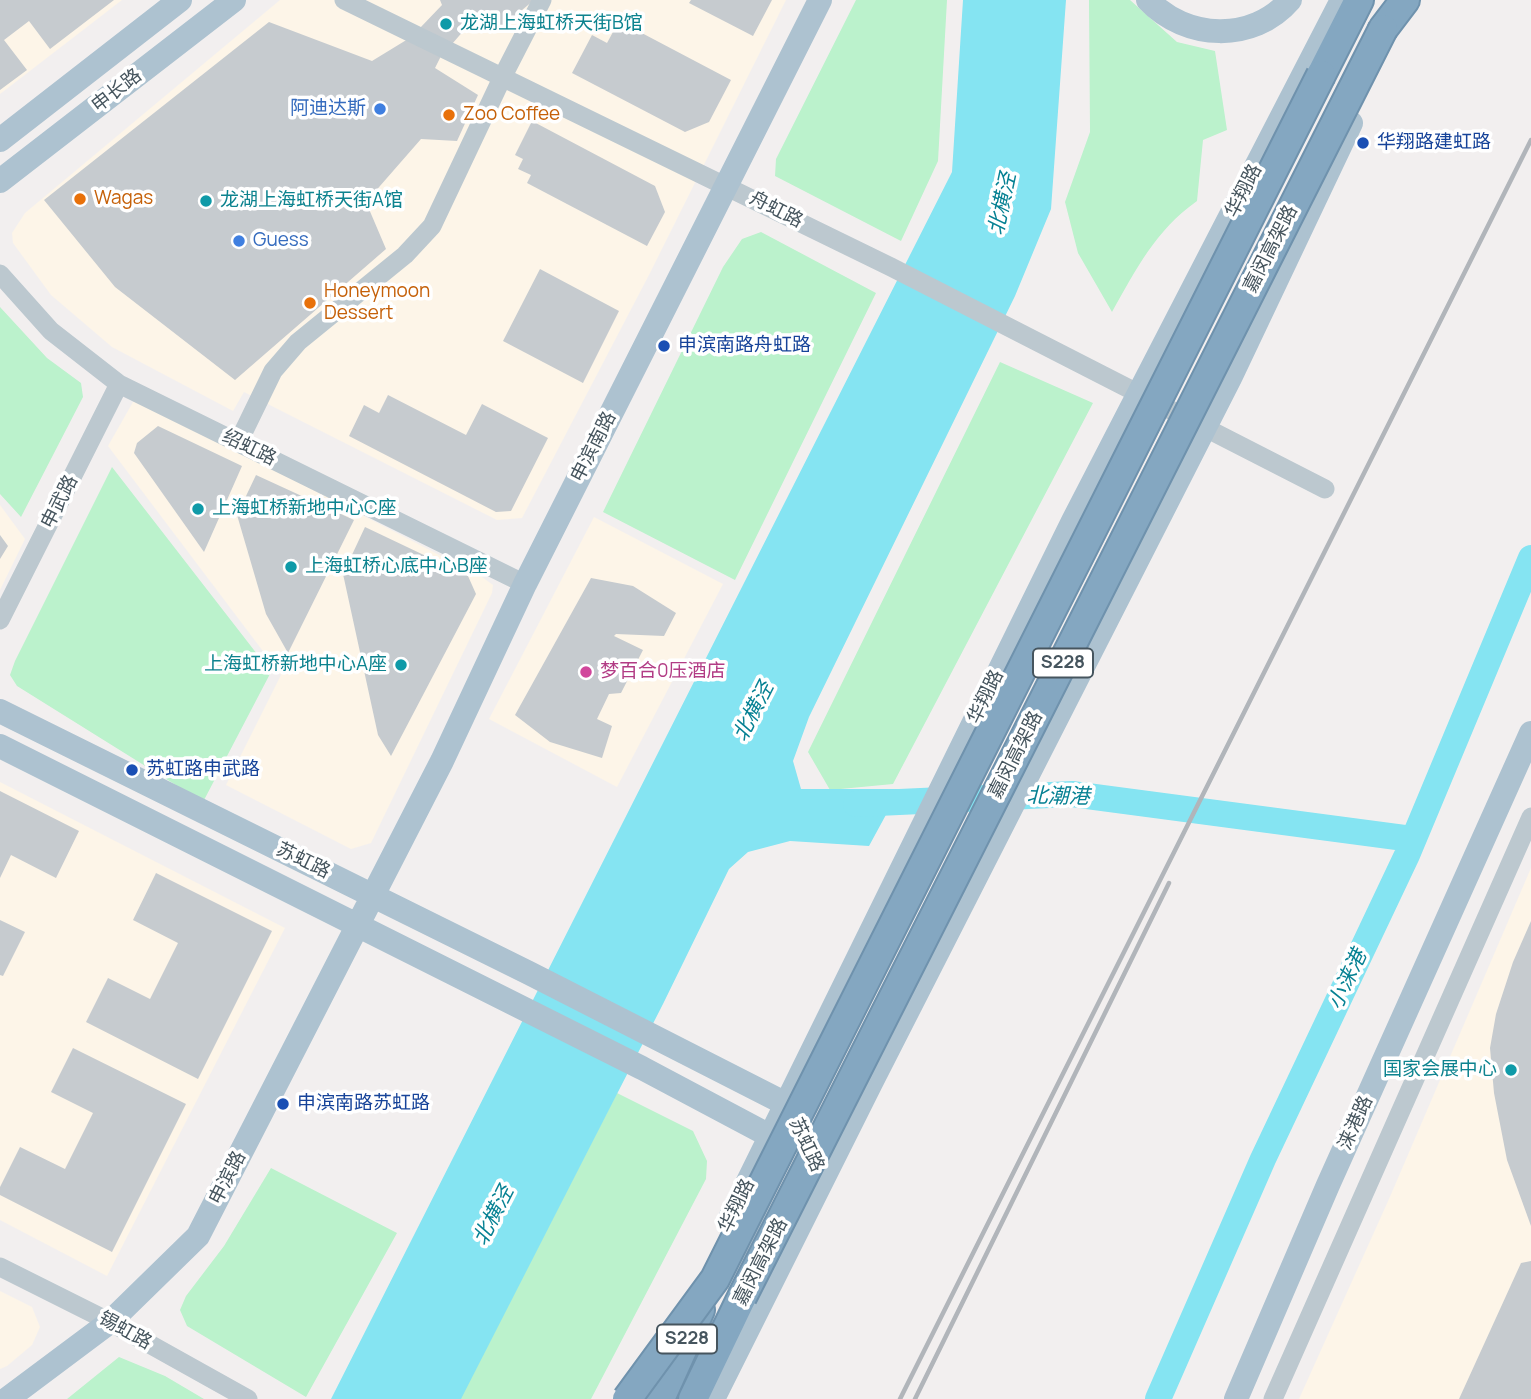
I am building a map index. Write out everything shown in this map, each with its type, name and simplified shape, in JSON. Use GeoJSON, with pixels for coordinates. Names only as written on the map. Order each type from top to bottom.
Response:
{"type":"FeatureCollection","features":[{"type":"Feature","properties":{"kind":"highway"},"geometry":{"type":"LineString","coordinates":[[1321,75],[1343,0]]}},
{"type":"Feature","properties":{"kind":"highway","name":"嘉闵高架路"},"geometry":{"type":"LineString","coordinates":[[660,1399],[715,1279],[1359,0]]}},
{"type":"Feature","properties":{"kind":"highway","name":"嘉闵高架路"},"geometry":{"type":"LineString","coordinates":[[693,1399],[1397,0]]}},
{"type":"Feature","properties":{"kind":"highway"},"geometry":{"type":"LineString","coordinates":[[1383,29],[1405,0]]}},
{"type":"Feature","properties":{"kind":"highway"},"geometry":{"type":"LineString","coordinates":[[627,1399],[715,1279]]}},
{"type":"Feature","properties":{"kind":"highway"},"geometry":{"type":"LineString","coordinates":[[713,1399],[742,1297]]}},
{"type":"Feature","properties":{"kind":"main road","name":"申长路"},"geometry":{"type":"LineString","coordinates":[[0,140],[180,0]]}},
{"type":"Feature","properties":{"kind":"main road","name":"申长路"},"geometry":{"type":"LineString","coordinates":[[0,181],[234,0]]}},
{"type":"Feature","properties":{"kind":"main road","name":"申滨南路"},"geometry":{"type":"LineString","coordinates":[[372,895],[442,761],[525,584],[820,0]]}},
{"type":"Feature","properties":{"kind":"main road"},"geometry":{"type":"LineString","coordinates":[[1148,0],[1157,9],[1188,26],[1224,32],[1257,25],[1276,14],[1290,0]]}},
{"type":"Feature","properties":{"kind":"main road","name":"华翔路"},"geometry":{"type":"LineString","coordinates":[[642,1399],[909,851],[1139,394],[1343,0]]}},
{"type":"Feature","properties":{"kind":"main road"},"geometry":{"type":"LineString","coordinates":[[713,1399],[1205,426],[1412,0]]}},
{"type":"Feature","properties":{"kind":"main road","name":"苏虹路"},"geometry":{"type":"LineString","coordinates":[[0,711],[529,973],[786,1104],[822,1179]]}},
{"type":"Feature","properties":{"kind":"main road","name":"涞港路"},"geometry":{"type":"LineString","coordinates":[[1236,1399],[1328,1185],[1531,733]]}},
{"type":"Feature","properties":{"kind":"main road","name":"苏虹路"},"geometry":{"type":"LineString","coordinates":[[0,746],[642,1068],[770,1136],[822,1179]]}},
{"type":"Feature","properties":{"kind":"main road","name":"申滨路"},"geometry":{"type":"LineString","coordinates":[[7,1399],[110,1322],[198,1236],[372,895]]}},
{"type":"Feature","properties":{"kind":"street","name":"舟虹路"},"geometry":{"type":"LineString","coordinates":[[344,0],[891,267],[1325,489]]}},
{"type":"Feature","properties":{"kind":"street"},"geometry":{"type":"LineString","coordinates":[[238,443],[273,371],[298,342],[405,256],[432,226],[542,0]]}},
{"type":"Feature","properties":{"kind":"street","name":"绍虹路"},"geometry":{"type":"LineString","coordinates":[[0,274],[51,331],[119,384],[525,584]]}},
{"type":"Feature","properties":{"kind":"street","name":"申武路"},"geometry":{"type":"LineString","coordinates":[[0,620],[119,384]]}},
{"type":"Feature","properties":{"kind":"street"},"geometry":{"type":"LineString","coordinates":[[1273,1399],[1531,817]]}},
{"type":"Feature","properties":{"kind":"street","name":"锡虹路"},"geometry":{"type":"LineString","coordinates":[[0,1267],[110,1322],[248,1399]]}},
{"type":"Feature","properties":{"kind":"shaded area"},"geometry":{"type":"Polygon","coordinates":[[[0,0],[122,0],[0,94],[0,0]]]}},
{"type":"Feature","properties":{"kind":"shaded area"},"geometry":{"type":"Polygon","coordinates":[[[280,0],[786,0],[650,273],[522,518],[497,520],[244,392],[233,411],[112,347],[51,295],[13,243],[12,233],[25,213],[280,0]]]}},
{"type":"Feature","properties":{"kind":"shaded area"},"geometry":{"type":"Polygon","coordinates":[[[133,402],[143,402],[493,585],[492,593],[371,843],[351,849],[226,785],[281,675],[108,446],[133,402]]]}},
{"type":"Feature","properties":{"kind":"shaded area"},"geometry":{"type":"Polygon","coordinates":[[[0,505],[25,539],[0,590],[0,505]]]}},
{"type":"Feature","properties":{"kind":"shaded area"},"geometry":{"type":"Polygon","coordinates":[[[594,517],[723,584],[617,787],[489,719],[594,517]]]}},
{"type":"Feature","properties":{"kind":"shaded area"},"geometry":{"type":"Polygon","coordinates":[[[0,782],[285,928],[107,1276],[0,1220],[0,782]]]}},
{"type":"Feature","properties":{"kind":"shaded area"},"geometry":{"type":"Polygon","coordinates":[[[1531,868],[1531,1399],[1299,1399],[1389,1199],[1531,868]]]}},
{"type":"Feature","properties":{"kind":"shaded area"},"geometry":{"type":"Polygon","coordinates":[[[0,1291],[32,1307],[40,1327],[32,1345],[0,1369],[0,1291]]]}},
{"type":"Feature","properties":{"kind":"green space"},"geometry":{"type":"Polygon","coordinates":[[[856,0],[947,0],[938,161],[901,241],[775,176],[776,159],[856,0]]]}},
{"type":"Feature","properties":{"kind":"green space"},"geometry":{"type":"Polygon","coordinates":[[[1089,0],[1130,0],[1177,42],[1215,51],[1227,130],[1203,140],[1197,201],[1158,238],[1112,312],[1078,253],[1065,202],[1090,132],[1089,0]]]}},
{"type":"Feature","properties":{"kind":"green space"},"geometry":{"type":"Polygon","coordinates":[[[761,232],[876,293],[735,580],[603,512],[723,267],[742,239],[761,232]]]}},
{"type":"Feature","properties":{"kind":"green space"},"geometry":{"type":"Polygon","coordinates":[[[0,307],[47,358],[81,383],[83,397],[21,517],[0,494],[0,307]]]}},
{"type":"Feature","properties":{"kind":"green space"},"geometry":{"type":"Polygon","coordinates":[[[1000,362],[1093,403],[893,784],[830,790],[808,752],[1000,362]]]}},
{"type":"Feature","properties":{"kind":"green space"},"geometry":{"type":"Polygon","coordinates":[[[112,467],[271,672],[203,802],[17,686],[10,675],[112,467]]]}},
{"type":"Feature","properties":{"kind":"green space"},"geometry":{"type":"Polygon","coordinates":[[[617,1093],[693,1131],[707,1161],[706,1179],[591,1399],[460,1399],[617,1093]]]}},
{"type":"Feature","properties":{"kind":"green space"},"geometry":{"type":"Polygon","coordinates":[[[271,1168],[397,1233],[306,1397],[187,1326],[180,1310],[186,1296],[224,1246],[271,1168]]]}},
{"type":"Feature","properties":{"kind":"green space"},"geometry":{"type":"Polygon","coordinates":[[[119,1357],[165,1376],[204,1399],[67,1399],[119,1357]]]}},
{"type":"Feature","properties":{"kind":"water","name":"北横泾"},"geometry":{"type":"Polygon","coordinates":[[[963,0],[1066,0],[1051,209],[1015,296],[809,717],[793,761],[801,789],[900,789],[869,846],[790,841],[748,852],[729,869],[461,1399],[331,1399],[952,172],[963,0]]]}},
{"type":"Feature","properties":{"kind":"building"},"geometry":{"type":"Polygon","coordinates":[[[0,0],[114,0],[50,49],[29,21],[4,40],[27,70],[0,90],[0,0]]]}},
{"type":"Feature","properties":{"kind":"building","name":"龙湖上海虹桥天街B馆"},"geometry":{"type":"Polygon","coordinates":[[[440,0],[534,0],[496,32],[472,21],[452,44],[420,28],[442,5],[440,0]]]}},
{"type":"Feature","properties":{"kind":"building"},"geometry":{"type":"Polygon","coordinates":[[[691,0],[772,0],[753,36],[689,3],[691,0]]]}},
{"type":"Feature","properties":{"kind":"building"},"geometry":{"type":"Polygon","coordinates":[[[619,21],[731,80],[709,122],[685,132],[572,73],[592,35],[607,43],[619,21]]]}},
{"type":"Feature","properties":{"kind":"building","name":"龙湖上海虹桥天街A馆"},"geometry":{"type":"Polygon","coordinates":[[[269,22],[372,61],[408,39],[441,56],[435,68],[478,95],[457,141],[421,139],[366,202],[386,249],[235,380],[115,287],[44,200],[269,22]]]}},
{"type":"Feature","properties":{"kind":"building"},"geometry":{"type":"Polygon","coordinates":[[[532,121],[655,186],[665,212],[647,246],[527,183],[531,175],[518,169],[523,159],[515,155],[532,121]]]}},
{"type":"Feature","properties":{"kind":"building"},"geometry":{"type":"Polygon","coordinates":[[[540,269],[619,311],[583,383],[503,341],[540,269]]]}},
{"type":"Feature","properties":{"kind":"building"},"geometry":{"type":"Polygon","coordinates":[[[388,395],[466,435],[482,404],[548,438],[511,511],[496,512],[349,436],[364,405],[379,413],[388,395]]]}},
{"type":"Feature","properties":{"kind":"building","name":"上海虹桥新地中心C座"},"geometry":{"type":"Polygon","coordinates":[[[158,426],[242,466],[204,552],[134,453],[137,443],[158,426]]]}},
{"type":"Feature","properties":{"kind":"building","name":"上海虹桥心底中心B座"},"geometry":{"type":"Polygon","coordinates":[[[256,475],[354,520],[288,653],[266,614],[237,515],[256,475]]]}},
{"type":"Feature","properties":{"kind":"building","name":"上海虹桥新地中心A座"},"geometry":{"type":"Polygon","coordinates":[[[365,527],[468,576],[476,594],[391,756],[378,735],[343,574],[365,527]]]}},
{"type":"Feature","properties":{"kind":"building"},"geometry":{"type":"Polygon","coordinates":[[[0,535],[8,546],[0,559],[0,535]]]}},
{"type":"Feature","properties":{"kind":"building","name":"梦百合0压酒店"},"geometry":{"type":"Polygon","coordinates":[[[591,578],[633,586],[676,613],[664,636],[614,636],[643,650],[621,693],[609,694],[597,719],[612,726],[602,758],[550,742],[515,715],[591,578]]]}},
{"type":"Feature","properties":{"kind":"building"},"geometry":{"type":"Polygon","coordinates":[[[0,791],[79,831],[56,878],[11,855],[0,878],[0,791]]]}},
{"type":"Feature","properties":{"kind":"building"},"geometry":{"type":"Polygon","coordinates":[[[156,873],[272,931],[198,1079],[86,1022],[108,978],[150,999],[178,943],[133,920],[156,873]]]}},
{"type":"Feature","properties":{"kind":"building"},"geometry":{"type":"Polygon","coordinates":[[[0,920],[25,932],[3,976],[0,975],[0,920]]]}},
{"type":"Feature","properties":{"kind":"building","name":"国家会展中心"},"geometry":{"type":"Polygon","coordinates":[[[1531,921],[1531,1226],[1507,1160],[1494,1093],[1490,1048],[1496,1014],[1513,962],[1531,921]]]}},
{"type":"Feature","properties":{"kind":"building"},"geometry":{"type":"Polygon","coordinates":[[[73,1048],[186,1104],[112,1252],[0,1195],[0,1187],[20,1147],[65,1169],[93,1113],[51,1092],[73,1048]]]}},
{"type":"Feature","properties":{"kind":"building"},"geometry":{"type":"Polygon","coordinates":[[[1531,1261],[1531,1399],[1459,1399],[1521,1263],[1531,1261]]]}},
{"type":"Feature","properties":{"kind":"waterway","name":"小涞港"},"geometry":{"type":"LineString","coordinates":[[1158,1399],[1263,1159],[1407,855],[1531,558]]}},
{"type":"Feature","properties":{"kind":"waterway","name":"北潮港"},"geometry":{"type":"LineString","coordinates":[[856,804],[1072,794],[1412,839]]}},
{"type":"Feature","properties":{"kind":"railway"},"geometry":{"type":"LineString","coordinates":[[900,1399],[1531,140]]}},
{"type":"Feature","properties":{"kind":"railway"},"geometry":{"type":"LineString","coordinates":[[915,1399],[1169,883]]}},
{"type":"Feature","properties":{"kind":"place","name":"龙湖上海虹桥天街B馆"},"geometry":{"type":"Point","coordinates":[446,24]}},
{"type":"Feature","properties":{"kind":"place","name":"阿迪达斯"},"geometry":{"type":"Point","coordinates":[380,109]}},
{"type":"Feature","properties":{"kind":"place","name":"Zoo Coffee"},"geometry":{"type":"Point","coordinates":[449,115]}},
{"type":"Feature","properties":{"kind":"place","name":"华翔路建虹路"},"geometry":{"type":"Point","coordinates":[1363,143]}},
{"type":"Feature","properties":{"kind":"place","name":"Wagas"},"geometry":{"type":"Point","coordinates":[80,199]}},
{"type":"Feature","properties":{"kind":"place","name":"龙湖上海虹桥天街A馆"},"geometry":{"type":"Point","coordinates":[206,201]}},
{"type":"Feature","properties":{"kind":"place","name":"Guess"},"geometry":{"type":"Point","coordinates":[239,241]}},
{"type":"Feature","properties":{"kind":"place","name":"Honeymoon Dessert"},"geometry":{"type":"Point","coordinates":[310,303]}},
{"type":"Feature","properties":{"kind":"place","name":"申滨南路舟虹路"},"geometry":{"type":"Point","coordinates":[664,346]}},
{"type":"Feature","properties":{"kind":"place","name":"上海虹桥新地中心C座"},"geometry":{"type":"Point","coordinates":[198,509]}},
{"type":"Feature","properties":{"kind":"place","name":"上海虹桥心底中心B座"},"geometry":{"type":"Point","coordinates":[291,567]}},
{"type":"Feature","properties":{"kind":"place","name":"上海虹桥新地中心A座"},"geometry":{"type":"Point","coordinates":[401,665]}},
{"type":"Feature","properties":{"kind":"place","name":"梦百合0压酒店"},"geometry":{"type":"Point","coordinates":[586,672]}},
{"type":"Feature","properties":{"kind":"place","name":"苏虹路申武路"},"geometry":{"type":"Point","coordinates":[132,770]}},
{"type":"Feature","properties":{"kind":"place","name":"国家会展中心"},"geometry":{"type":"Point","coordinates":[1511,1070]}},
{"type":"Feature","properties":{"kind":"place","name":"申滨南路苏虹路"},"geometry":{"type":"Point","coordinates":[283,1104]}}]}
